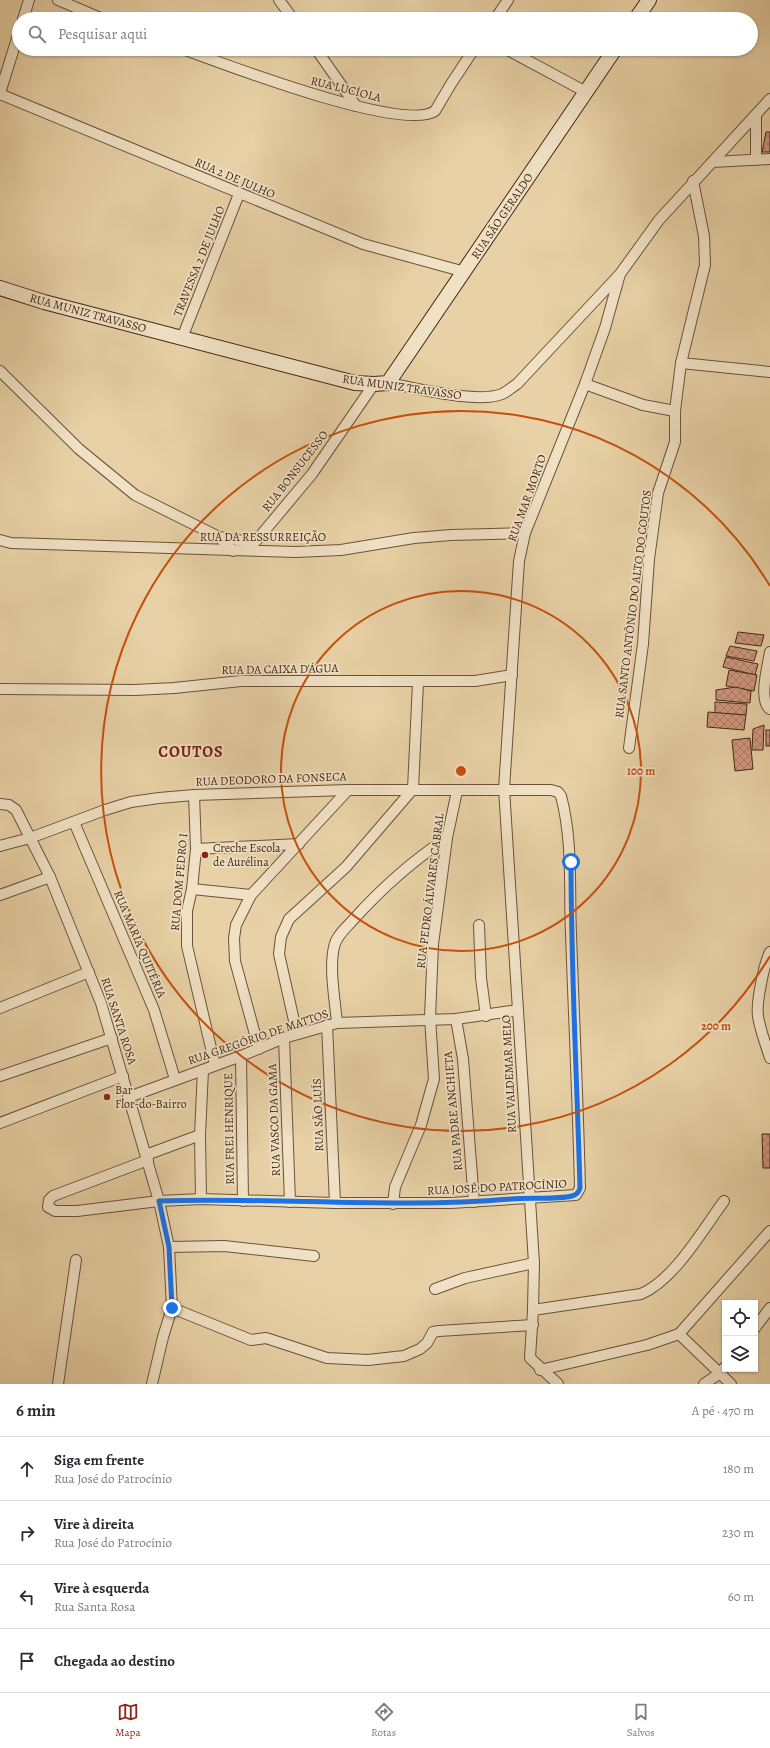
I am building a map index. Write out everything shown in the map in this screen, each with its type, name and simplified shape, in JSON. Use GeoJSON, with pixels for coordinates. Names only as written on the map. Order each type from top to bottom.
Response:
{"type":"FeatureCollection","features":[{"type":"Feature","properties":{"kind":"street"},"geometry":{"type":"LineString","coordinates":[[25,12],[29,0]]}},
{"type":"Feature","properties":{"kind":"street"},"geometry":{"type":"LineString","coordinates":[[58,0],[86,12]]}},
{"type":"Feature","properties":{"kind":"street"},"geometry":{"type":"LineString","coordinates":[[279,0],[288,12]]}},
{"type":"Feature","properties":{"kind":"street"},"geometry":{"type":"LineString","coordinates":[[500,12],[508,0]]}},
{"type":"Feature","properties":{"kind":"street"},"geometry":{"type":"LineString","coordinates":[[640,12],[648,0]]}},
{"type":"Feature","properties":{"kind":"street"},"geometry":{"type":"LineString","coordinates":[[0,94],[12,55]]}},
{"type":"Feature","properties":{"kind":"street","name":"RUA LUCÍOLA"},"geometry":{"type":"LineString","coordinates":[[202,56],[287,87],[356,106],[397,114],[424,115],[431,114],[440,104],[469,56]]}},
{"type":"Feature","properties":{"kind":"street"},"geometry":{"type":"LineString","coordinates":[[321,56],[356,106]]}},
{"type":"Feature","properties":{"kind":"street"},"geometry":{"type":"LineString","coordinates":[[519,56],[586,92]]}},
{"type":"Feature","properties":{"kind":"street","name":"RUA SÃO GERALDO"},"geometry":{"type":"LineString","coordinates":[[388,383],[465,272],[610,56]]}},
{"type":"Feature","properties":{"kind":"street","name":"RUA 2 DE JULHO"},"geometry":{"type":"LineString","coordinates":[[0,94],[362,244],[465,272]]}},
{"type":"Feature","properties":{"kind":"street","name":"RUA MUNIZ TRAVASSO"},"geometry":{"type":"LineString","coordinates":[[0,288],[44,302],[355,383],[388,383],[471,397],[492,397],[503,394],[517,384],[620,274],[659,220],[693,181],[756,116],[770,99]]}},
{"type":"Feature","properties":{"kind":"street"},"geometry":{"type":"LineString","coordinates":[[756,116],[756,160]]}},
{"type":"Feature","properties":{"kind":"street"},"geometry":{"type":"LineString","coordinates":[[712,162],[770,159]]}},
{"type":"Feature","properties":{"kind":"street","name":"RUA SANTO ANTÔNIO DO ALTO DO COUTOS"},"geometry":{"type":"LineString","coordinates":[[629,748],[643,644],[649,559],[657,500],[675,442],[675,411],[681,363],[705,265],[704,236],[693,181]]}},
{"type":"Feature","properties":{"kind":"street","name":"TRAVESSA 2 DE JULHO"},"geometry":{"type":"LineString","coordinates":[[182,338],[239,194]]}},
{"type":"Feature","properties":{"kind":"street","name":"RUA MAR MORTO"},"geometry":{"type":"LineString","coordinates":[[504,789],[519,560],[525,533],[585,384],[605,328],[620,274]]}},
{"type":"Feature","properties":{"kind":"street"},"geometry":{"type":"LineString","coordinates":[[681,363],[770,372]]}},
{"type":"Feature","properties":{"kind":"street"},"geometry":{"type":"LineString","coordinates":[[0,371],[79,449],[135,496],[219,537],[233,551]]}},
{"type":"Feature","properties":{"kind":"street","name":"RUA BONSUCESSO"},"geometry":{"type":"LineString","coordinates":[[219,537],[250,542],[256,540],[312,474],[374,384]]}},
{"type":"Feature","properties":{"kind":"street"},"geometry":{"type":"LineString","coordinates":[[585,384],[643,405],[675,411]]}},
{"type":"Feature","properties":{"kind":"street","name":"RUA DA RESSURREIÇÃO"},"geometry":{"type":"LineString","coordinates":[[0,540],[11,543],[296,552],[341,550],[429,537],[525,533]]}},
{"type":"Feature","properties":{"kind":"street"},"geometry":{"type":"LineString","coordinates":[[770,652],[764,687],[764,701],[766,707],[770,709]]}},
{"type":"Feature","properties":{"kind":"street","name":"RUA DA CAIXA D'ÁGUA"},"geometry":{"type":"LineString","coordinates":[[0,689],[135,690],[174,688],[241,681],[475,681],[512,675]]}},
{"type":"Feature","properties":{"kind":"street"},"geometry":{"type":"LineString","coordinates":[[297,1034],[279,954],[281,937],[289,919],[346,867],[413,789],[418,682]]}},
{"type":"Feature","properties":{"kind":"street","name":"RUA VALDEMAR MELO"},"geometry":{"type":"LineString","coordinates":[[504,789],[528,1197],[534,1263],[534,1310],[530,1358],[540,1370]]}},
{"type":"Feature","properties":{"kind":"street"},"geometry":{"type":"LineString","coordinates":[[259,1049],[234,949],[236,925],[251,895],[348,790]]}},
{"type":"Feature","properties":{"kind":"street","name":"RUA DEODORO DA FONSECA"},"geometry":{"type":"LineString","coordinates":[[0,846],[30,838],[131,802],[159,798],[194,795],[348,790],[551,790]]}},
{"type":"Feature","properties":{"kind":"street","name":"RUA JOSÉ DO PATROCÍNIO"},"geometry":{"type":"LineString","coordinates":[[147,1158],[53,1196],[48,1203],[50,1209],[55,1211],[77,1211],[159,1201],[201,1200],[393,1204],[474,1202],[528,1197],[576,1195],[580,1188],[571,931],[571,862],[561,796],[558,792],[551,790]]}},
{"type":"Feature","properties":{"kind":"street","name":"RUA PEDRO ÁLVARES CABRAL"},"geometry":{"type":"LineString","coordinates":[[393,1204],[395,1187],[412,1149],[431,1093],[434,1079],[430,1018],[433,944],[447,838],[457,791]]}},
{"type":"Feature","properties":{"kind":"street","name":"RUA DOM PEDRO I"},"geometry":{"type":"LineString","coordinates":[[194,795],[196,849],[192,889],[187,911],[187,946],[215,1065]]}},
{"type":"Feature","properties":{"kind":"street","name":"RUA SANTA ROSA"},"geometry":{"type":"LineString","coordinates":[[0,804],[9,805],[16,810],[50,877],[89,972],[112,1038],[159,1201],[169,1247],[172,1308],[162,1337],[152,1384]]}},
{"type":"Feature","properties":{"kind":"street","name":"RUA MARIA QUITÉRIA"},"geometry":{"type":"LineString","coordinates":[[74,822],[154,1010],[175,1080]]}},
{"type":"Feature","properties":{"kind":"street","name":"RUA SÃO LUÍS"},"geometry":{"type":"LineString","coordinates":[[334,1203],[332,958],[334,945],[340,934],[374,897],[424,854],[447,838]]}},
{"type":"Feature","properties":{"kind":"street"},"geometry":{"type":"LineString","coordinates":[[196,849],[299,844]]}},
{"type":"Feature","properties":{"kind":"street"},"geometry":{"type":"LineString","coordinates":[[0,895],[50,877]]}},
{"type":"Feature","properties":{"kind":"street"},"geometry":{"type":"LineString","coordinates":[[192,889],[251,895]]}},
{"type":"Feature","properties":{"kind":"street"},"geometry":{"type":"LineString","coordinates":[[479,925],[481,978],[486,1016]]}},
{"type":"Feature","properties":{"kind":"street"},"geometry":{"type":"LineString","coordinates":[[770,952],[766,960],[762,976],[758,1015],[770,1058]]}},
{"type":"Feature","properties":{"kind":"street"},"geometry":{"type":"LineString","coordinates":[[0,1008],[89,972]]}},
{"type":"Feature","properties":{"kind":"street","name":"RUA GREGÓRIO DE MATTOS"},"geometry":{"type":"LineString","coordinates":[[129,1097],[241,1056],[284,1038],[332,1024],[430,1018],[456,1019],[486,1016],[518,1010]]}},
{"type":"Feature","properties":{"kind":"street","name":"RUA PADRE ANCHIETA"},"geometry":{"type":"LineString","coordinates":[[456,1019],[463,1059],[474,1202]]}},
{"type":"Feature","properties":{"kind":"street"},"geometry":{"type":"LineString","coordinates":[[0,1076],[112,1038]]}},
{"type":"Feature","properties":{"kind":"street","name":"RUA VASCO DA GAMA"},"geometry":{"type":"LineString","coordinates":[[284,1038],[290,1202]]}},
{"type":"Feature","properties":{"kind":"street","name":"RUA FREI HENRIQUE"},"geometry":{"type":"LineString","coordinates":[[241,1056],[243,1201]]}},
{"type":"Feature","properties":{"kind":"street"},"geometry":{"type":"LineString","coordinates":[[201,1200],[200,1135],[203,1070]]}},
{"type":"Feature","properties":{"kind":"street"},"geometry":{"type":"LineString","coordinates":[[0,1124],[122,1076]]}},
{"type":"Feature","properties":{"kind":"street"},"geometry":{"type":"LineString","coordinates":[[147,1158],[200,1135]]}},
{"type":"Feature","properties":{"kind":"street"},"geometry":{"type":"LineString","coordinates":[[534,1310],[641,1294],[653,1289],[670,1273],[724,1201]]}},
{"type":"Feature","properties":{"kind":"street"},"geometry":{"type":"LineString","coordinates":[[540,1370],[647,1345],[679,1334],[770,1231]]}},
{"type":"Feature","properties":{"kind":"street"},"geometry":{"type":"LineString","coordinates":[[169,1247],[224,1246],[314,1256]]}},
{"type":"Feature","properties":{"kind":"street"},"geometry":{"type":"LineString","coordinates":[[58,1384],[76,1260]]}},
{"type":"Feature","properties":{"kind":"street"},"geometry":{"type":"LineString","coordinates":[[434,1289],[465,1278],[534,1263]]}},
{"type":"Feature","properties":{"kind":"street"},"geometry":{"type":"LineString","coordinates":[[172,1308],[251,1340],[266,1338],[315,1355],[343,1359],[368,1360],[404,1356],[420,1349],[427,1343],[433,1332],[533,1325]]}},
{"type":"Feature","properties":{"kind":"street"},"geometry":{"type":"LineString","coordinates":[[758,1324],[770,1308]]}},
{"type":"Feature","properties":{"kind":"street"},"geometry":{"type":"LineString","coordinates":[[679,1334],[722,1370],[704,1384]]}},
{"type":"Feature","properties":{"kind":"street"},"geometry":{"type":"LineString","coordinates":[[540,1370],[558,1384]]}},
{"type":"Feature","properties":{"kind":"street"},"geometry":{"type":"LineString","coordinates":[[723,1372],[730,1384]]}},
{"type":"Feature","properties":{"kind":"building"},"geometry":{"type":"Polygon","coordinates":[[[766,132],[770,132],[770,152],[762,152],[766,132]]]}},
{"type":"Feature","properties":{"kind":"building"},"geometry":{"type":"Polygon","coordinates":[[[738,632],[764,635],[761,646],[735,643],[738,632]]]}},
{"type":"Feature","properties":{"kind":"building"},"geometry":{"type":"Polygon","coordinates":[[[730,646],[757,651],[754,661],[726,656],[730,646]]]}},
{"type":"Feature","properties":{"kind":"building"},"geometry":{"type":"Polygon","coordinates":[[[726,657],[758,664],[755,675],[723,667],[726,657]]]}},
{"type":"Feature","properties":{"kind":"building"},"geometry":{"type":"Polygon","coordinates":[[[729,670],[757,675],[754,691],[726,686],[729,670]]]}},
{"type":"Feature","properties":{"kind":"building"},"geometry":{"type":"Polygon","coordinates":[[[736,687],[751,691],[750,703],[716,700],[716,690],[736,687]]]}},
{"type":"Feature","properties":{"kind":"building"},"geometry":{"type":"Polygon","coordinates":[[[715,702],[747,704],[746,715],[715,713],[715,702]]]}},
{"type":"Feature","properties":{"kind":"building"},"geometry":{"type":"Polygon","coordinates":[[[708,712],[746,715],[744,730],[707,727],[708,712]]]}},
{"type":"Feature","properties":{"kind":"building"},"geometry":{"type":"Polygon","coordinates":[[[764,725],[763,750],[752,750],[753,729],[764,725]]]}},
{"type":"Feature","properties":{"kind":"building"},"geometry":{"type":"Polygon","coordinates":[[[766,730],[770,730],[770,746],[766,746],[766,730]]]}},
{"type":"Feature","properties":{"kind":"building"},"geometry":{"type":"Polygon","coordinates":[[[750,738],[753,769],[735,771],[732,740],[750,738]]]}},
{"type":"Feature","properties":{"kind":"building"},"geometry":{"type":"Polygon","coordinates":[[[762,1134],[770,1134],[770,1168],[763,1168],[762,1134]]]}},
{"type":"Feature","properties":{"kind":"place","name":"Creche Escola de Aurélina"},"geometry":{"type":"Point","coordinates":[205,855]}},
{"type":"Feature","properties":{"kind":"place","name":"Bar Flor-do-Bairro"},"geometry":{"type":"Point","coordinates":[107,1097]}},
{"type":"Feature","properties":{"kind":"district","name":"COUTOS"},"geometry":{"type":"Point","coordinates":[191,752]}},
{"type":"Feature","properties":{"kind":"route"},"geometry":{"type":"LineString","coordinates":[[172,1308],[172,1279],[169,1247],[159,1201],[201,1200],[393,1204],[452,1203],[528,1197],[571,1196],[576,1195],[579,1192],[576,1046],[572,976],[571,862]]}}]}
